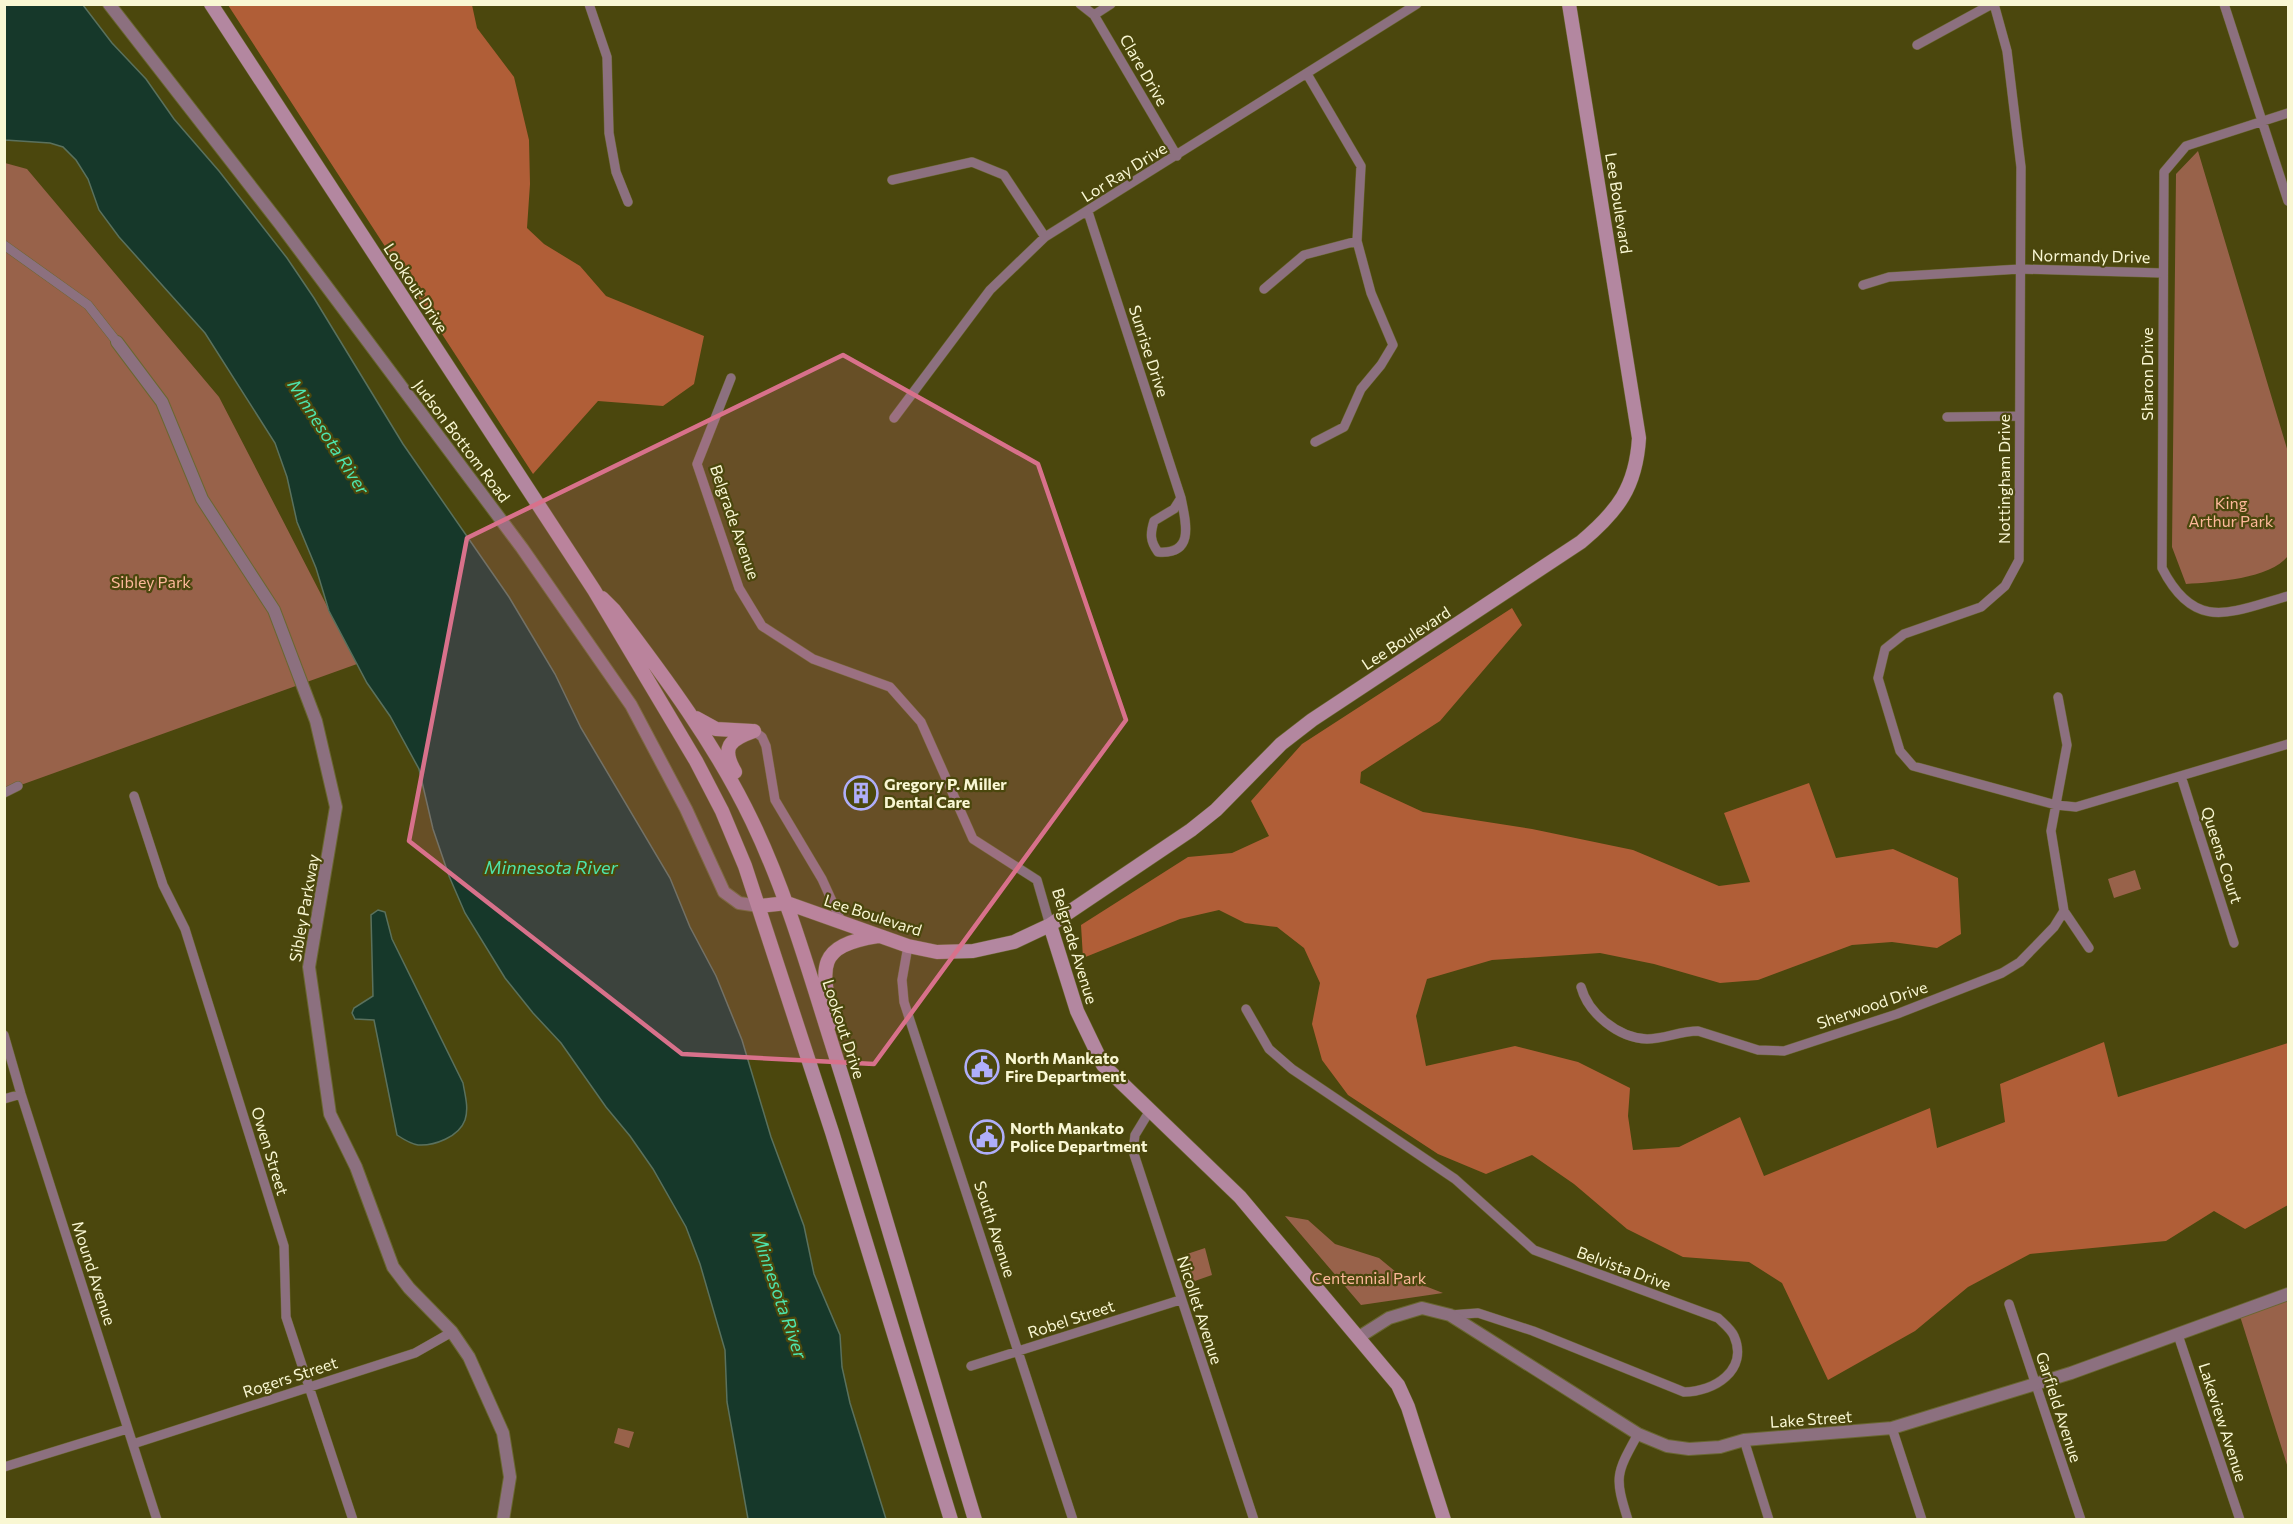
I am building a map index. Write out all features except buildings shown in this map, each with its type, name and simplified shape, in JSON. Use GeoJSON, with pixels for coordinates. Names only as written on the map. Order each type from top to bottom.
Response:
{"type":"FeatureCollection","features":[{"type":"Feature","properties":{"kind":"main road","name":"Lookout Drive"},"geometry":{"type":"LineString","coordinates":[[211,4],[594,590],[696,761],[722,811],[759,906],[832,1132],[951,1520]]}},
{"type":"Feature","properties":{"kind":"main road"},"geometry":{"type":"LineString","coordinates":[[1564,4],[1572,27]]}},
{"type":"Feature","properties":{"kind":"main road","name":"Lee Boulevard"},"geometry":{"type":"LineString","coordinates":[[759,906],[787,903],[908,946],[937,952],[973,951],[1014,942],[1050,925],[1191,830],[1216,810],[1281,744],[1312,720],[1581,542],[1618,508],[1638,461],[1639,438],[1569,4]]}},
{"type":"Feature","properties":{"kind":"main road","name":"Lookout Drive"},"geometry":{"type":"LineString","coordinates":[[594,590],[614,610],[694,716],[751,819],[787,903],[850,1101],[975,1520]]}},
{"type":"Feature","properties":{"kind":"main road"},"geometry":{"type":"LineString","coordinates":[[694,716],[716,729],[742,728],[754,731]]}},
{"type":"Feature","properties":{"kind":"main road"},"geometry":{"type":"LineString","coordinates":[[754,731],[738,737],[727,753],[758,816],[768,858]]}},
{"type":"Feature","properties":{"kind":"main road","name":"Belgrade Avenue"},"geometry":{"type":"LineString","coordinates":[[1050,925],[1077,1011],[1103,1065],[1149,1112],[1240,1197],[1398,1385],[1408,1407],[1444,1520]]}},
{"type":"Feature","properties":{"kind":"main road"},"geometry":{"type":"LineString","coordinates":[[850,1101],[827,994],[826,971],[829,957],[838,947],[849,941],[879,936]]}},
{"type":"Feature","properties":{"kind":"street","name":"Judson Bottom Road"},"geometry":{"type":"LineString","coordinates":[[109,4],[280,224],[493,510],[624,695],[686,809],[724,892],[739,903],[759,906]]}},
{"type":"Feature","properties":{"kind":"street"},"geometry":{"type":"LineString","coordinates":[[590,4],[608,57],[609,133],[616,172],[628,202]]}},
{"type":"Feature","properties":{"kind":"street","name":"Clare Drive"},"geometry":{"type":"LineString","coordinates":[[1080,4],[1094,15],[1177,156]]}},
{"type":"Feature","properties":{"kind":"street"},"geometry":{"type":"LineString","coordinates":[[1094,15],[1111,4]]}},
{"type":"Feature","properties":{"kind":"street","name":"Lor Ray Drive"},"geometry":{"type":"LineString","coordinates":[[894,418],[990,290],[1045,237],[1417,4]]}},
{"type":"Feature","properties":{"kind":"street"},"geometry":{"type":"LineString","coordinates":[[1917,45],[1993,4]]}},
{"type":"Feature","properties":{"kind":"street","name":"Nottingham Drive"},"geometry":{"type":"LineString","coordinates":[[1993,4],[2007,51],[2021,166],[2019,560],[2005,586],[1981,607],[1904,634],[1885,649],[1878,678],[1900,751],[1913,766],[2056,805],[2076,807],[2289,744]]}},
{"type":"Feature","properties":{"kind":"street"},"geometry":{"type":"LineString","coordinates":[[2224,4],[2289,201]]}},
{"type":"Feature","properties":{"kind":"street"},"geometry":{"type":"LineString","coordinates":[[1307,74],[1361,166],[1357,241],[1371,293],[1393,345],[1381,365],[1361,389],[1344,427],[1315,442]]}},
{"type":"Feature","properties":{"kind":"street","name":"Sharon Drive"},"geometry":{"type":"LineString","coordinates":[[2289,113],[2186,146],[2164,172],[2162,273],[2162,568],[2172,588],[2184,602],[2205,612],[2229,613],[2289,596]]}},
{"type":"Feature","properties":{"kind":"street"},"geometry":{"type":"LineString","coordinates":[[892,180],[972,162],[1004,175],[1045,237]]}},
{"type":"Feature","properties":{"kind":"street","name":"Sunrise Drive"},"geometry":{"type":"LineString","coordinates":[[1088,212],[1181,498],[1185,541],[1179,549],[1169,553],[1158,552],[1152,543],[1150,532],[1154,521],[1174,508],[1181,498]]}},
{"type":"Feature","properties":{"kind":"street"},"geometry":{"type":"LineString","coordinates":[[1264,289],[1304,255],[1357,241]]}},
{"type":"Feature","properties":{"kind":"street"},"geometry":{"type":"LineString","coordinates":[[4,245],[88,305],[117,342]]}},
{"type":"Feature","properties":{"kind":"street","name":"Normandy Drive"},"geometry":{"type":"LineString","coordinates":[[1863,285],[1890,277],[2020,269],[2162,273]]}},
{"type":"Feature","properties":{"kind":"street","name":"Sibley Parkway"},"geometry":{"type":"LineString","coordinates":[[117,342],[162,402],[202,499],[274,610],[316,721],[336,807],[309,966],[330,1114],[356,1167],[393,1267],[409,1288],[452,1332],[469,1357],[503,1433],[510,1477],[503,1520]]}},
{"type":"Feature","properties":{"kind":"street","name":"Belgrade Avenue"},"geometry":{"type":"LineString","coordinates":[[731,378],[697,464],[739,588],[762,626],[813,658],[890,687],[921,722],[973,839],[1037,880],[1050,925]]}},
{"type":"Feature","properties":{"kind":"street"},"geometry":{"type":"LineString","coordinates":[[1947,417],[2019,416]]}},
{"type":"Feature","properties":{"kind":"street"},"geometry":{"type":"LineString","coordinates":[[2058,697],[2067,745],[2051,831],[2064,911],[2089,948]]}},
{"type":"Feature","properties":{"kind":"street"},"geometry":{"type":"LineString","coordinates":[[754,731],[762,737],[766,746],[776,800],[822,879],[842,922]]}},
{"type":"Feature","properties":{"kind":"street","name":"Queens Court"},"geometry":{"type":"LineString","coordinates":[[2181,776],[2234,943]]}},
{"type":"Feature","properties":{"kind":"street"},"geometry":{"type":"LineString","coordinates":[[4,793],[18,786]]}},
{"type":"Feature","properties":{"kind":"street","name":"Owen Street"},"geometry":{"type":"LineString","coordinates":[[134,796],[162,885],[185,929],[284,1246],[286,1317],[353,1520]]}},
{"type":"Feature","properties":{"kind":"street","name":"Sherwood Drive"},"geometry":{"type":"LineString","coordinates":[[1581,987],[1584,999],[1596,1014],[1632,1035],[1646,1039],[1698,1031],[1770,1053],[1784,1051],[1897,1014],[2002,973],[2020,962],[2054,927],[2064,911]]}},
{"type":"Feature","properties":{"kind":"street","name":"South Avenue"},"geometry":{"type":"LineString","coordinates":[[908,946],[902,980],[904,1002],[1020,1351],[1073,1520]]}},
{"type":"Feature","properties":{"kind":"street","name":"Belvista Drive"},"geometry":{"type":"LineString","coordinates":[[1246,1009],[1269,1049],[1292,1069],[1455,1179],[1534,1250],[1718,1318],[1734,1334],[1738,1352],[1733,1370],[1718,1385],[1700,1392],[1684,1392],[1533,1331],[1478,1313],[1450,1315]]}},
{"type":"Feature","properties":{"kind":"street","name":"Mound Avenue"},"geometry":{"type":"LineString","coordinates":[[4,1035],[157,1520]]}},
{"type":"Feature","properties":{"kind":"street"},"geometry":{"type":"LineString","coordinates":[[4,1099],[21,1094]]}},
{"type":"Feature","properties":{"kind":"street","name":"Nicollet Avenue"},"geometry":{"type":"LineString","coordinates":[[1149,1112],[1135,1135],[1133,1151],[1254,1520]]}},
{"type":"Feature","properties":{"kind":"street","name":"Lake Street"},"geometry":{"type":"LineString","coordinates":[[1359,1336],[1389,1318],[1422,1308],[1450,1315],[1638,1434],[1667,1446],[1689,1449],[1720,1447],[1744,1440],[1892,1428],[2036,1385],[2289,1294]]}},
{"type":"Feature","properties":{"kind":"street","name":"Robel Street"},"geometry":{"type":"LineString","coordinates":[[970,1366],[1180,1300]]}},
{"type":"Feature","properties":{"kind":"street","name":"Garfield Avenue"},"geometry":{"type":"LineString","coordinates":[[2009,1304],[2080,1520]]}},
{"type":"Feature","properties":{"kind":"street","name":"Rogers Street"},"geometry":{"type":"LineString","coordinates":[[133,1444],[415,1353],[452,1332]]}},
{"type":"Feature","properties":{"kind":"street","name":"Lakeview Avenue"},"geometry":{"type":"LineString","coordinates":[[2178,1335],[2240,1520]]}},
{"type":"Feature","properties":{"kind":"street"},"geometry":{"type":"LineString","coordinates":[[1892,1428],[1922,1520]]}},
{"type":"Feature","properties":{"kind":"street"},"geometry":{"type":"LineString","coordinates":[[4,1467],[127,1429]]}},
{"type":"Feature","properties":{"kind":"street"},"geometry":{"type":"LineString","coordinates":[[1628,1520],[1619,1491],[1618,1470],[1638,1434]]}},
{"type":"Feature","properties":{"kind":"street"},"geometry":{"type":"LineString","coordinates":[[1744,1440],[1769,1520]]}},
{"type":"Feature","properties":{"kind":"highlighted area"},"geometry":{"type":"Polygon","coordinates":[[[843,355],[1038,464],[1126,720],[874,1064],[682,1054],[409,841],[467,538],[843,355]]]}},
{"type":"Feature","properties":{"kind":"green space","name":"King Arthur Park"},"geometry":{"type":"Polygon","coordinates":[[[2198,151],[2288,452],[2288,556],[2269,570],[2241,578],[2186,584],[2172,547],[2176,174],[2198,151]]]}},
{"type":"Feature","properties":{"kind":"green space","name":"Sibley Park"},"geometry":{"type":"Polygon","coordinates":[[[5,163],[27,169],[219,397],[357,664],[18,786],[5,793],[5,163]]]}},
{"type":"Feature","properties":{"kind":"green space"},"geometry":{"type":"Polygon","coordinates":[[[2135,870],[2141,889],[2114,898],[2108,879],[2135,870]]]}},
{"type":"Feature","properties":{"kind":"green space","name":"Centennial Park"},"geometry":{"type":"Polygon","coordinates":[[[1285,1216],[1308,1220],[1335,1244],[1379,1258],[1402,1277],[1443,1293],[1361,1305],[1285,1216]]]}},
{"type":"Feature","properties":{"kind":"green space"},"geometry":{"type":"Polygon","coordinates":[[[1205,1248],[1212,1275],[1192,1282],[1184,1255],[1205,1248]]]}},
{"type":"Feature","properties":{"kind":"green space"},"geometry":{"type":"Polygon","coordinates":[[[2288,1294],[2288,1468],[2239,1313],[2288,1294]]]}},
{"type":"Feature","properties":{"kind":"green space"},"geometry":{"type":"Polygon","coordinates":[[[618,1428],[634,1432],[629,1448],[614,1443],[618,1428]]]}},
{"type":"Feature","properties":{"kind":"shaded area"},"geometry":{"type":"Polygon","coordinates":[[[228,5],[472,5],[477,28],[514,77],[529,140],[530,184],[527,228],[544,244],[580,266],[606,296],[704,336],[694,384],[663,406],[598,401],[533,474],[228,5]]]}},
{"type":"Feature","properties":{"kind":"shaded area"},"geometry":{"type":"Polygon","coordinates":[[[1512,608],[1522,625],[1440,721],[1361,772],[1360,783],[1423,812],[1532,829],[1633,850],[1719,886],[1750,882],[1724,813],[1809,783],[1836,858],[1893,849],[1958,878],[1961,934],[1937,948],[1892,942],[1852,945],[1758,980],[1720,983],[1654,964],[1600,953],[1492,960],[1427,979],[1416,1016],[1426,1066],[1515,1046],[1578,1062],[1630,1088],[1628,1116],[1633,1150],[1679,1147],[1740,1117],[1764,1176],[1930,1108],[1937,1148],[2005,1122],[2000,1084],[2104,1042],[2118,1097],[2288,1043],[2288,1205],[2245,1229],[2214,1211],[2166,1241],[2030,1254],[1968,1287],[1915,1331],[1828,1380],[1782,1283],[1749,1262],[1683,1257],[1627,1229],[1574,1184],[1532,1155],[1486,1174],[1438,1154],[1348,1095],[1322,1060],[1312,1024],[1320,983],[1304,948],[1277,927],[1245,923],[1219,910],[1180,919],[1083,958],[1081,925],[1188,857],[1232,853],[1269,836],[1251,801],[1302,744],[1512,608]]]}},
{"type":"Feature","properties":{"kind":"water","name":"Minnesota River"},"geometry":{"type":"Polygon","coordinates":[[[5,4],[83,5],[112,43],[146,79],[174,119],[219,171],[287,258],[403,444],[509,597],[555,674],[581,728],[670,878],[690,927],[716,976],[742,1040],[771,1137],[804,1226],[814,1274],[840,1335],[842,1367],[850,1403],[886,1519],[748,1519],[727,1402],[725,1350],[700,1264],[686,1227],[653,1169],[630,1136],[606,1107],[561,1043],[505,978],[465,913],[433,829],[419,769],[390,716],[367,683],[329,611],[316,568],[297,522],[287,477],[275,443],[205,333],[119,237],[99,210],[88,179],[76,160],[63,147],[50,143],[5,140],[5,4]]]}},
{"type":"Feature","properties":{"kind":"water"},"geometry":{"type":"Polygon","coordinates":[[[378,910],[385,912],[392,939],[463,1083],[467,1111],[462,1126],[452,1136],[431,1144],[415,1144],[397,1135],[374,1020],[355,1019],[352,1013],[354,1008],[373,996],[371,915],[378,910]]]}},
{"type":"Feature","properties":{"kind":"place","name":"Gregory P. Miller Dental Care"},"geometry":{"type":"Point","coordinates":[861,793]}},
{"type":"Feature","properties":{"kind":"place","name":"North Mankato Fire Department"},"geometry":{"type":"Point","coordinates":[982,1067]}},
{"type":"Feature","properties":{"kind":"place","name":"North Mankato Police Department"},"geometry":{"type":"Point","coordinates":[987,1137]}}]}
